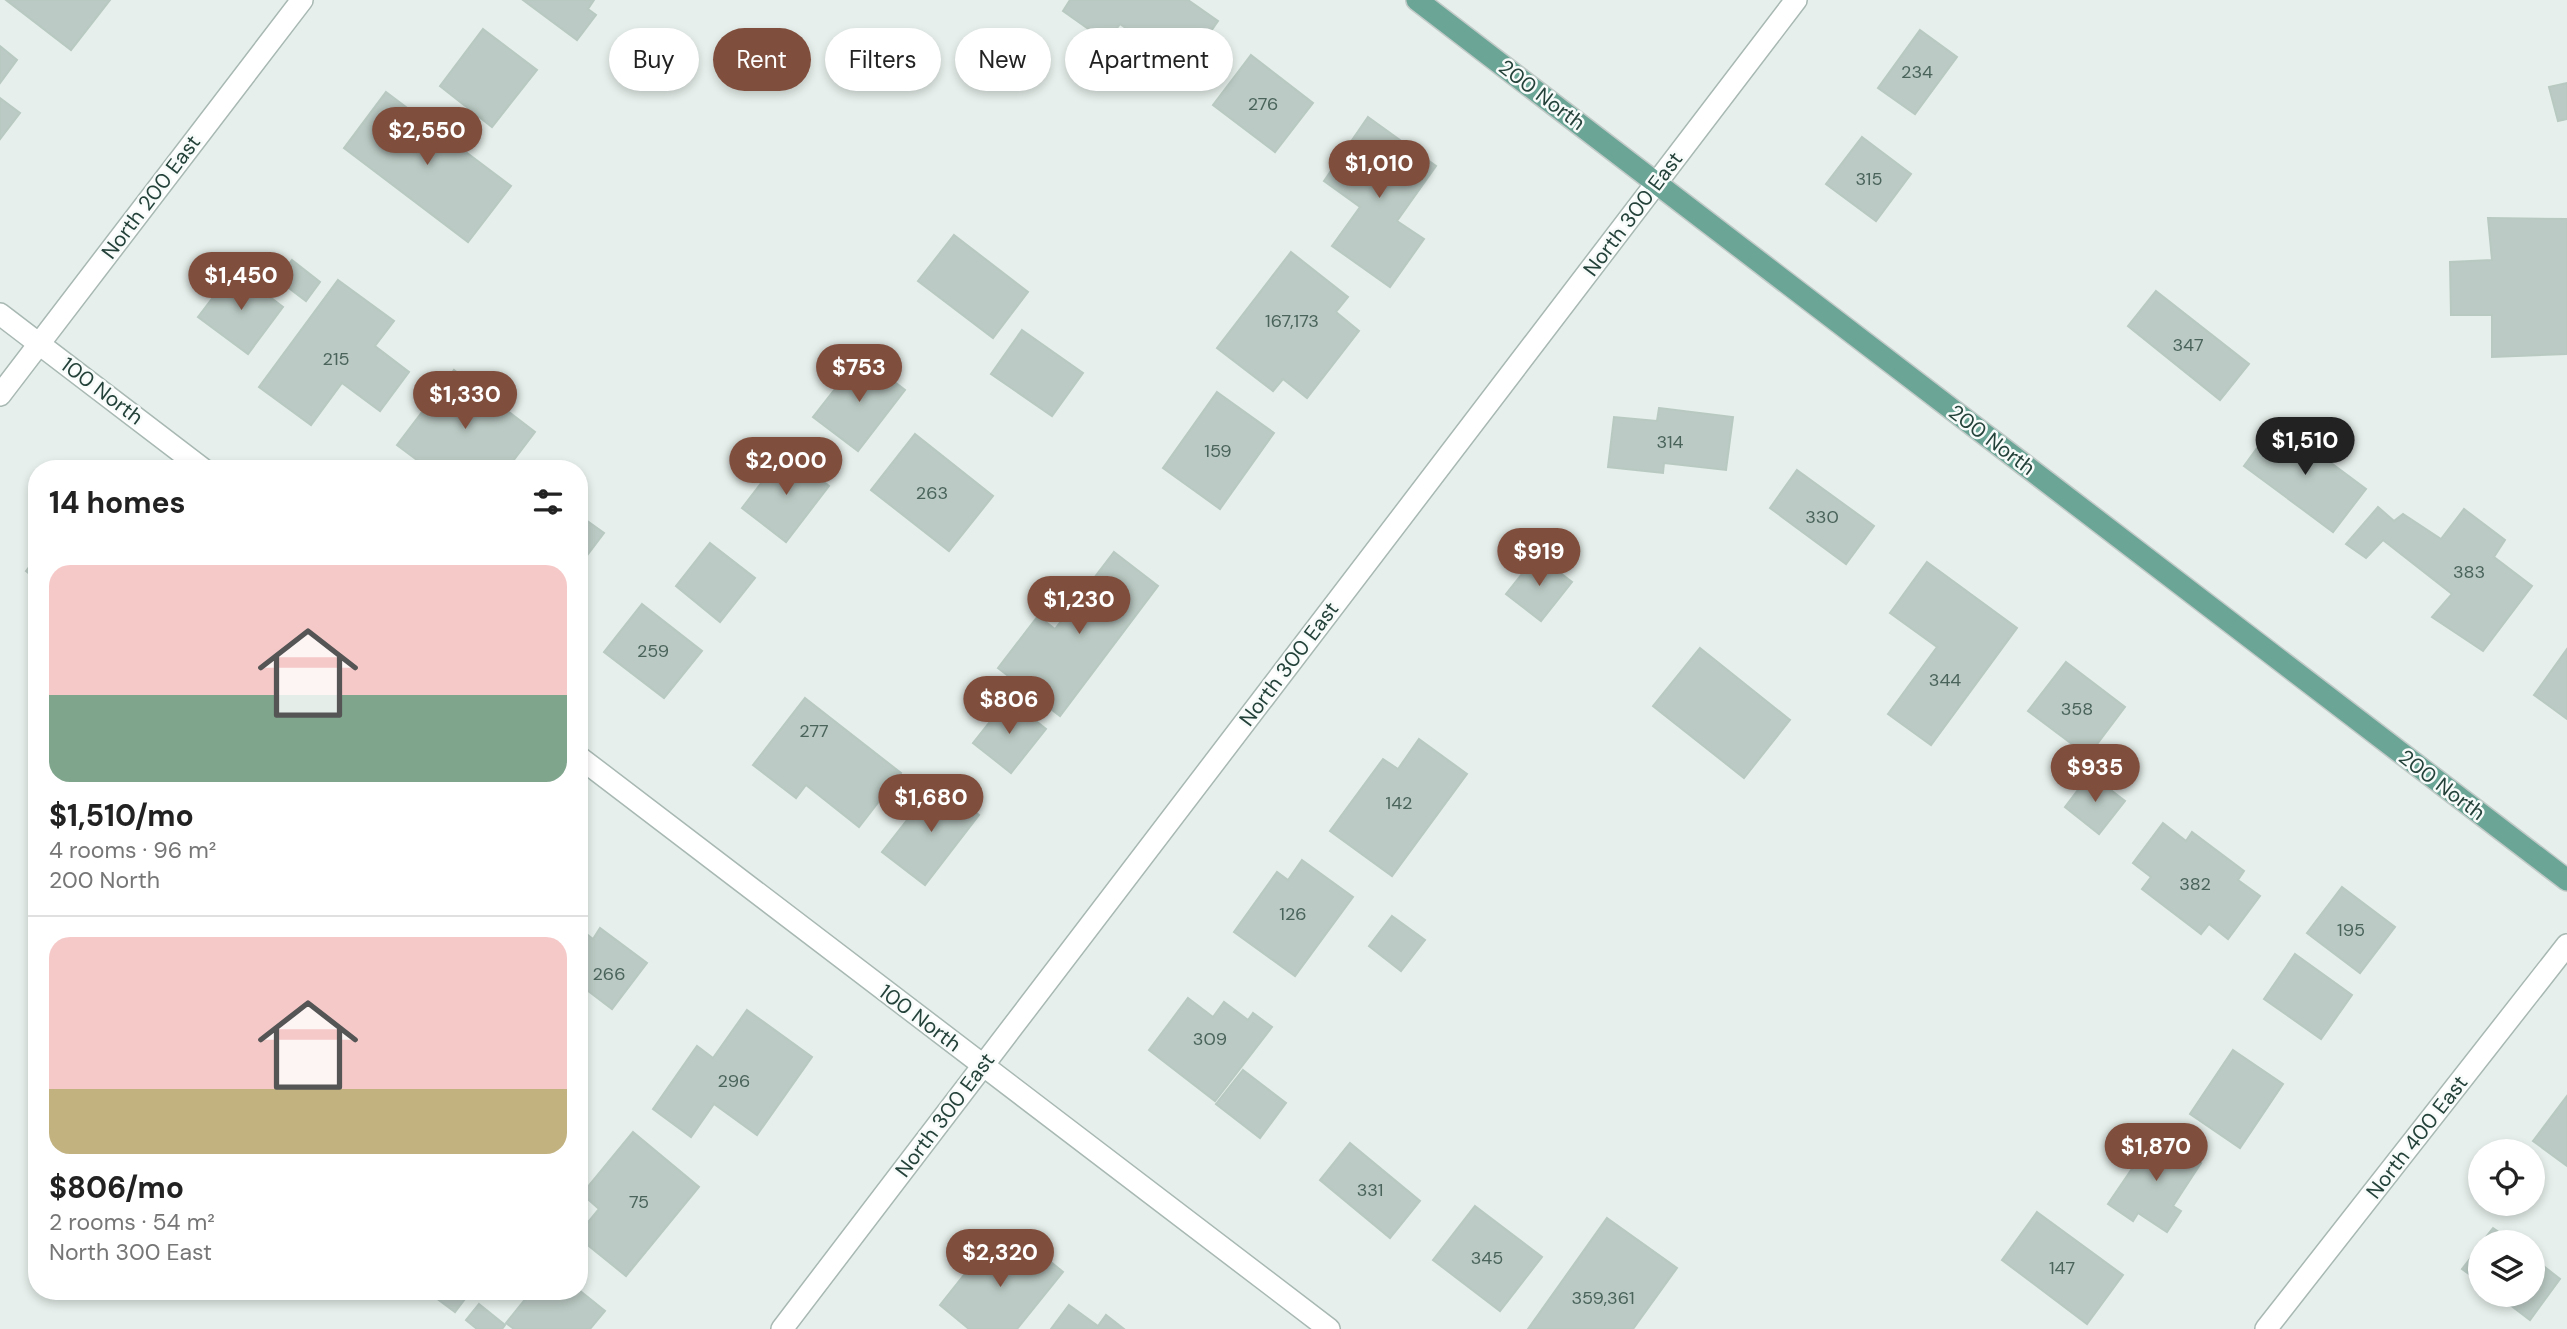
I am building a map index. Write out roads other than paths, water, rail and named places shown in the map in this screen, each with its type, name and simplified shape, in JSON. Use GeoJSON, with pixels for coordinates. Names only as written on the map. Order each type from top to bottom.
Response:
{"type":"FeatureCollection","features":[{"type":"Feature","properties":{"kind":"main road","name":"200 North"},"geometry":{"type":"LineString","coordinates":[[1417,0],[2567,880]]}},
{"type":"Feature","properties":{"kind":"street","name":"North 200 East"},"geometry":{"type":"LineString","coordinates":[[0,395],[302,0]]}},
{"type":"Feature","properties":{"kind":"street","name":"North 300 East"},"geometry":{"type":"LineString","coordinates":[[782,1329],[1796,0]]}},
{"type":"Feature","properties":{"kind":"street","name":"100 North"},"geometry":{"type":"LineString","coordinates":[[0,314],[191,460]]}},
{"type":"Feature","properties":{"kind":"street","name":"100 North"},"geometry":{"type":"LineString","coordinates":[[588,764],[1329,1329]]}},
{"type":"Feature","properties":{"kind":"street","name":"North 400 East"},"geometry":{"type":"LineString","coordinates":[[2266,1329],[2567,945]]}}]}
